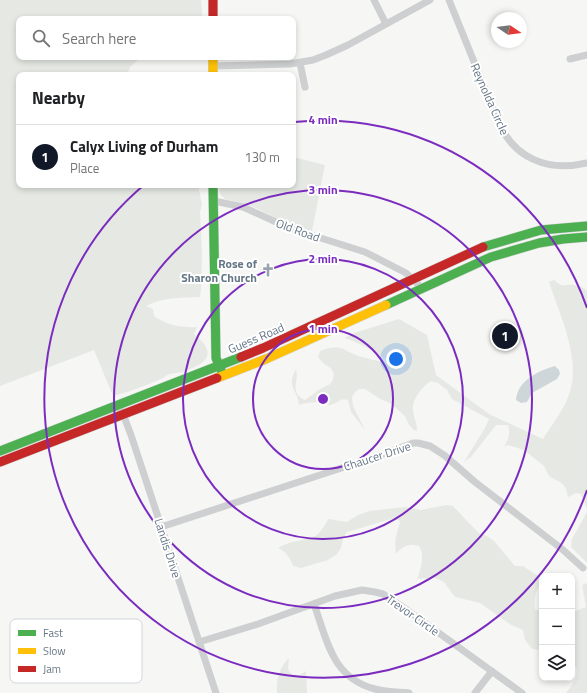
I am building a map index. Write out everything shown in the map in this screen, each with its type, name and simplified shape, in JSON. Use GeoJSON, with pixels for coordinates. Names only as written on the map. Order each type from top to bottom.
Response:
{"type":"FeatureCollection","features":[{"type":"Feature","properties":{"kind":"main road"},"geometry":{"type":"LineString","coordinates":[[213,0],[213,16]]}},
{"type":"Feature","properties":{"kind":"main road"},"geometry":{"type":"LineString","coordinates":[[213,188],[216,358],[223,375]]}},
{"type":"Feature","properties":{"kind":"main road","name":"Guess Road"},"geometry":{"type":"LineString","coordinates":[[0,451],[219,366],[305,330],[486,246],[541,230],[587,226]]}},
{"type":"Feature","properties":{"kind":"main road","name":"Guess Road"},"geometry":{"type":"LineString","coordinates":[[0,462],[274,355],[491,257],[515,248],[540,242],[587,237]]}},
{"type":"Feature","properties":{"kind":"street"},"geometry":{"type":"LineString","coordinates":[[374,0],[386,24]]}},
{"type":"Feature","properties":{"kind":"street"},"geometry":{"type":"LineString","coordinates":[[213,66],[282,65],[300,63],[326,56],[430,0]]}},
{"type":"Feature","properties":{"kind":"street","name":"Reynolda Circle"},"geometry":{"type":"LineString","coordinates":[[449,0],[498,121],[506,137],[527,156],[544,163],[569,166],[587,163]]}},
{"type":"Feature","properties":{"kind":"street"},"geometry":{"type":"LineString","coordinates":[[570,59],[587,55]]}},
{"type":"Feature","properties":{"kind":"street"},"geometry":{"type":"LineString","coordinates":[[300,63],[305,87]]}},
{"type":"Feature","properties":{"kind":"street","name":"Old Road"},"geometry":{"type":"LineString","coordinates":[[214,201],[243,207],[289,228],[365,252],[406,273],[422,288]]}},
{"type":"Feature","properties":{"kind":"street","name":"Landis Drive"},"geometry":{"type":"LineString","coordinates":[[118,405],[123,414],[216,693]]}},
{"type":"Feature","properties":{"kind":"street","name":"Chaucer Drive"},"geometry":{"type":"LineString","coordinates":[[161,526],[418,443],[430,446],[444,455],[475,482],[562,549],[583,568]]}},
{"type":"Feature","properties":{"kind":"street","name":"Trevor Circle"},"geometry":{"type":"LineString","coordinates":[[199,642],[258,624],[335,596],[362,590],[375,592],[383,594],[407,610],[522,693]]}},
{"type":"Feature","properties":{"kind":"street"},"geometry":{"type":"LineString","coordinates":[[314,604],[334,660],[351,678],[362,685],[377,690],[409,693]]}},
{"type":"Feature","properties":{"kind":"street"},"geometry":{"type":"LineString","coordinates":[[475,693],[492,671]]}},
{"type":"Feature","properties":{"kind":"shaded area"},"geometry":{"type":"Polygon","coordinates":[[[0,0],[201,0],[202,16],[16,16],[16,60],[138,60],[130,67],[128,72],[16,72],[16,188],[199,188],[202,205],[200,212],[202,253],[200,297],[166,299],[146,306],[153,309],[154,316],[164,322],[185,327],[197,327],[194,334],[206,347],[208,352],[207,357],[204,361],[191,369],[170,374],[131,391],[113,396],[94,350],[0,386],[0,0]]]}},
{"type":"Feature","properties":{"kind":"shaded area"},"geometry":{"type":"Polygon","coordinates":[[[296,158],[325,165],[312,231],[289,225],[252,206],[225,199],[220,194],[219,188],[296,188],[296,158]]]}},
{"type":"Feature","properties":{"kind":"shaded area"},"geometry":{"type":"Polygon","coordinates":[[[554,280],[564,286],[576,285],[587,290],[587,509],[581,494],[576,493],[568,497],[566,488],[549,476],[544,466],[524,450],[508,445],[504,447],[509,437],[508,425],[496,425],[471,457],[464,462],[489,419],[452,399],[447,390],[438,383],[431,381],[428,383],[414,401],[413,412],[417,431],[409,425],[405,416],[390,403],[380,399],[365,389],[359,389],[352,397],[353,406],[365,430],[351,412],[348,400],[346,399],[329,405],[317,402],[299,405],[292,384],[293,375],[296,369],[296,390],[300,397],[305,400],[330,384],[333,380],[334,374],[331,368],[324,364],[318,357],[320,351],[336,347],[358,356],[389,363],[375,352],[345,338],[351,334],[399,319],[427,335],[436,375],[489,414],[543,439],[563,408],[568,397],[572,383],[573,369],[564,324],[549,282],[554,280]]]}},
{"type":"Feature","properties":{"kind":"shaded area"},"geometry":{"type":"Polygon","coordinates":[[[555,366],[559,370],[560,374],[557,379],[532,393],[527,402],[521,403],[516,400],[521,387],[530,377],[555,366]]]}},
{"type":"Feature","properties":{"kind":"shaded area"},"geometry":{"type":"Polygon","coordinates":[[[447,505],[453,506],[480,534],[487,536],[494,541],[515,566],[523,566],[539,576],[539,586],[536,591],[535,610],[539,609],[539,650],[532,649],[525,640],[523,630],[511,625],[480,603],[455,597],[444,582],[435,578],[417,579],[422,558],[419,546],[406,546],[396,554],[395,542],[400,523],[399,520],[391,519],[347,532],[343,539],[341,548],[336,555],[328,560],[301,568],[293,566],[287,555],[278,548],[290,543],[314,537],[322,530],[328,519],[347,522],[358,515],[369,511],[405,507],[421,510],[447,505]]]}},
{"type":"Feature","properties":{"kind":"shaded area"},"geometry":{"type":"Polygon","coordinates":[[[587,512],[587,563],[571,547],[572,539],[587,512]]]}},
{"type":"Feature","properties":{"kind":"shaded area"},"geometry":{"type":"Polygon","coordinates":[[[587,583],[587,693],[566,693],[575,681],[577,674],[575,666],[575,611],[586,607],[582,585],[587,583]]]}},
{"type":"Feature","properties":{"kind":"shaded area"},"geometry":{"type":"Polygon","coordinates":[[[289,658],[288,669],[292,675],[300,675],[306,671],[307,693],[277,693],[279,674],[289,658]]]}},
{"type":"Feature","properties":{"kind":"traffic: fast"},"geometry":{"type":"LineString","coordinates":[[213,188],[216,358],[221,370]]}},
{"type":"Feature","properties":{"kind":"traffic: fast"},"geometry":{"type":"LineString","coordinates":[[483,247],[541,230],[587,226]]}},
{"type":"Feature","properties":{"kind":"traffic: fast"},"geometry":{"type":"LineString","coordinates":[[386,305],[491,257],[539,243],[587,237]]}},
{"type":"Feature","properties":{"kind":"traffic: fast"},"geometry":{"type":"LineString","coordinates":[[0,451],[241,357]]}},
{"type":"Feature","properties":{"kind":"traffic: slow"},"geometry":{"type":"LineString","coordinates":[[213,60],[213,72]]}},
{"type":"Feature","properties":{"kind":"traffic: slow"},"geometry":{"type":"LineString","coordinates":[[217,378],[266,359],[386,305]]}},
{"type":"Feature","properties":{"kind":"traffic: jam"},"geometry":{"type":"LineString","coordinates":[[213,0],[213,16]]}},
{"type":"Feature","properties":{"kind":"traffic: jam"},"geometry":{"type":"LineString","coordinates":[[241,357],[483,247]]}},
{"type":"Feature","properties":{"kind":"traffic: jam"},"geometry":{"type":"LineString","coordinates":[[0,462],[217,378]]}},
{"type":"Feature","properties":{"kind":"place","name":"Rose of Sharon Church"},"geometry":{"type":"Point","coordinates":[268,270]}},
{"type":"Feature","properties":{"kind":"place","name":"Calyx Living of Durham"},"geometry":{"type":"Point","coordinates":[505,336]}}]}
